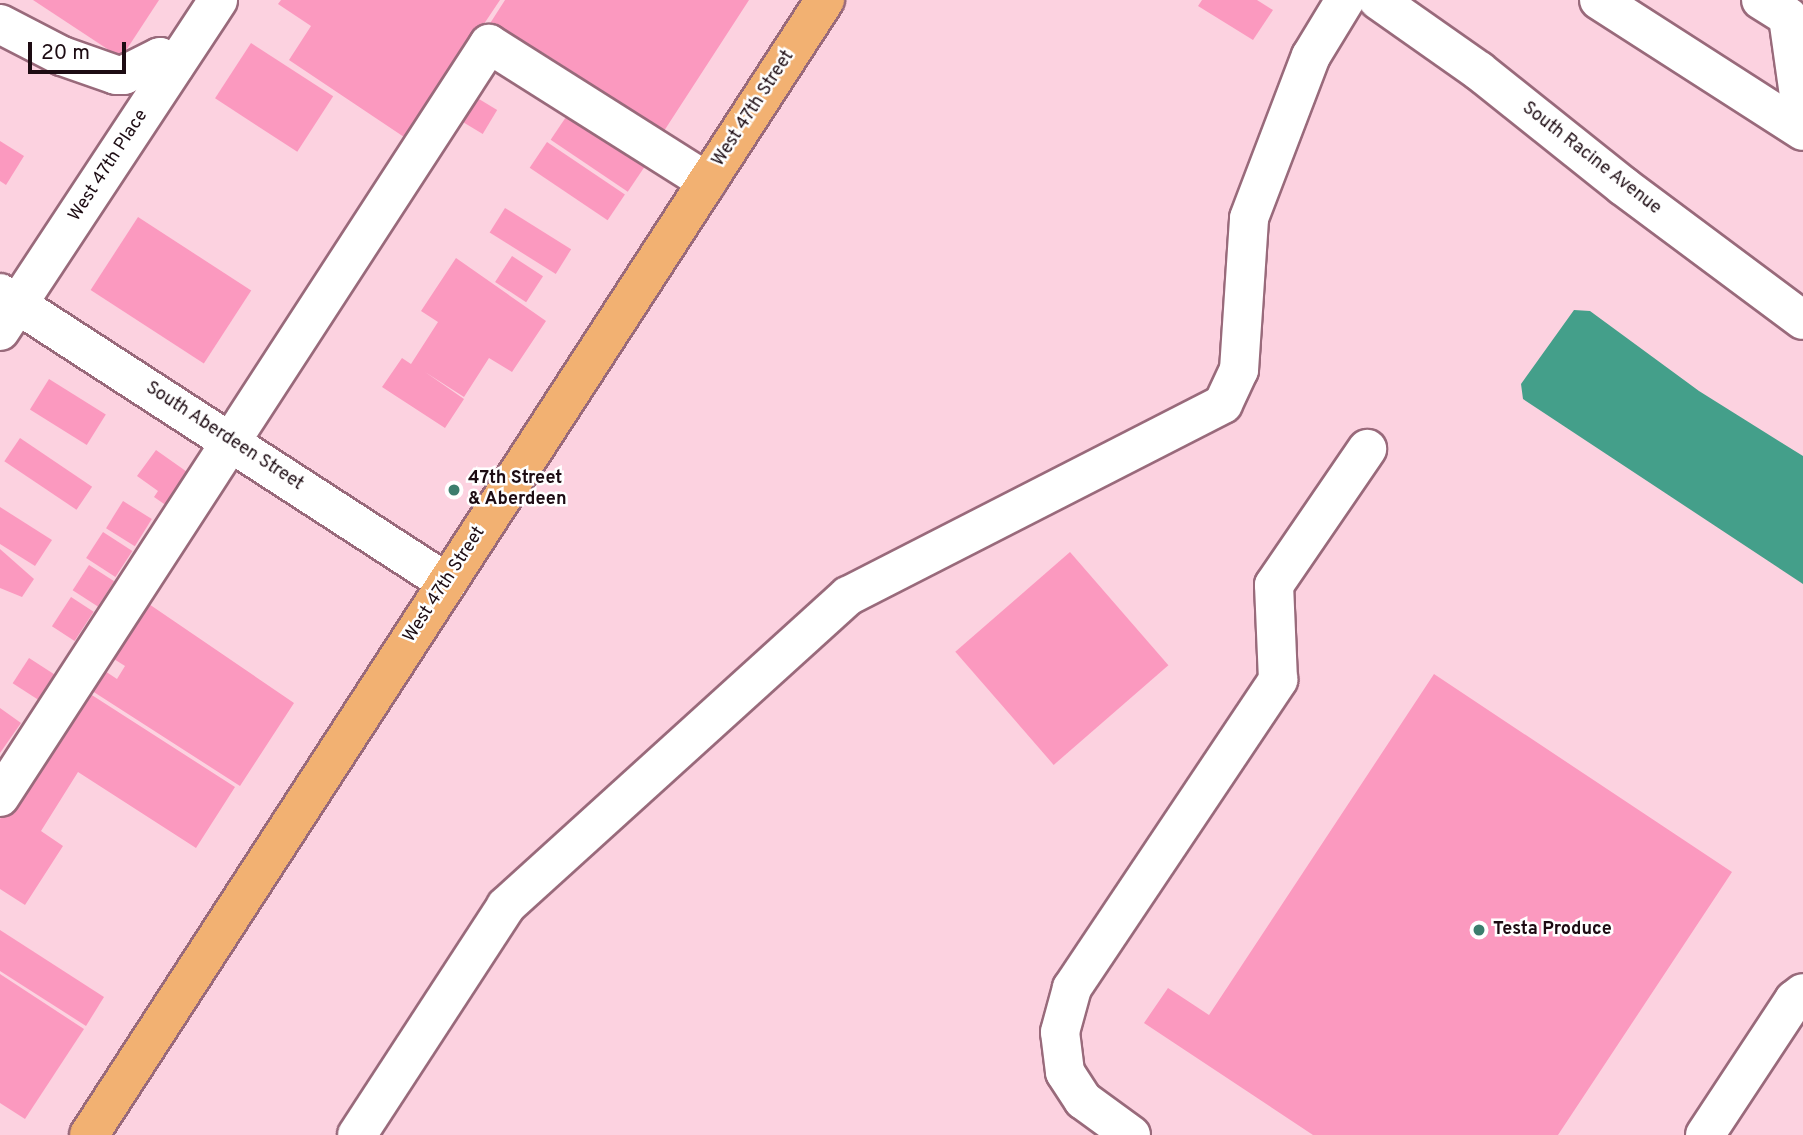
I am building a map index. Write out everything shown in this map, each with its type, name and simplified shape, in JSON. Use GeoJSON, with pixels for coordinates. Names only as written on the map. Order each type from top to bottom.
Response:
{"type":"FeatureCollection","features":[{"type":"Feature","properties":{"kind":"main road","name":"West 47th Street"},"geometry":{"type":"LineString","coordinates":[[89,1135],[825,0]]}},
{"type":"Feature","properties":{"kind":"street","name":"West 47th Place"},"geometry":{"type":"LineString","coordinates":[[6,309],[218,0]]}},
{"type":"Feature","properties":{"kind":"street"},"geometry":{"type":"LineString","coordinates":[[357,1135],[506,906],[848,596],[1223,404],[1239,370],[1249,218],[1311,56],[1345,0]]}},
{"type":"Feature","properties":{"kind":"street","name":"South Racine Avenue"},"geometry":{"type":"LineString","coordinates":[[1378,0],[1479,71],[1623,186],[1803,320]]}},
{"type":"Feature","properties":{"kind":"street"},"geometry":{"type":"LineString","coordinates":[[1599,0],[1803,131]]}},
{"type":"Feature","properties":{"kind":"street"},"geometry":{"type":"LineString","coordinates":[[1761,0],[1788,17],[1803,124]]}},
{"type":"Feature","properties":{"kind":"street"},"geometry":{"type":"LineString","coordinates":[[0,24],[62,56],[116,75],[124,75],[160,57],[174,66]]}},
{"type":"Feature","properties":{"kind":"street"},"geometry":{"type":"LineString","coordinates":[[0,797],[489,44],[707,182]]}},
{"type":"Feature","properties":{"kind":"street","name":"South Aberdeen Street"},"geometry":{"type":"LineString","coordinates":[[6,309],[231,442],[447,583]]}},
{"type":"Feature","properties":{"kind":"street"},"geometry":{"type":"LineString","coordinates":[[1131,1135],[1083,1100],[1065,1072],[1060,1032],[1072,988],[1278,680],[1274,585],[1367,449]]}},
{"type":"Feature","properties":{"kind":"street"},"geometry":{"type":"LineString","coordinates":[[1705,1135],[1794,1000],[1803,993]]}},
{"type":"Feature","properties":{"kind":"shaded area"},"geometry":{"type":"Polygon","coordinates":[[[1574,310],[1590,311],[1699,391],[1803,456],[1803,584],[1523,399],[1521,384],[1574,310]]]}},
{"type":"Feature","properties":{"kind":"building"},"geometry":{"type":"Polygon","coordinates":[[[33,0],[159,0],[121,58],[33,0]]]}},
{"type":"Feature","properties":{"kind":"building"},"geometry":{"type":"Polygon","coordinates":[[[281,0],[500,0],[407,139],[289,60],[311,26],[278,4],[281,0]]]}},
{"type":"Feature","properties":{"kind":"building"},"geometry":{"type":"Polygon","coordinates":[[[505,0],[749,0],[664,131],[542,52],[538,57],[489,25],[505,0]]]}},
{"type":"Feature","properties":{"kind":"building"},"geometry":{"type":"Polygon","coordinates":[[[1202,0],[1257,0],[1273,10],[1253,40],[1198,6],[1202,0]]]}},
{"type":"Feature","properties":{"kind":"building"},"geometry":{"type":"Polygon","coordinates":[[[251,43],[333,96],[297,152],[215,98],[251,43]]]}},
{"type":"Feature","properties":{"kind":"building"},"geometry":{"type":"Polygon","coordinates":[[[474,96],[497,110],[483,134],[460,120],[474,96]]]}},
{"type":"Feature","properties":{"kind":"building"},"geometry":{"type":"Polygon","coordinates":[[[568,114],[645,166],[628,192],[551,140],[568,114]]]}},
{"type":"Feature","properties":{"kind":"building"},"geometry":{"type":"Polygon","coordinates":[[[0,141],[24,156],[6,185],[0,181],[0,141]]]}},
{"type":"Feature","properties":{"kind":"building"},"geometry":{"type":"Polygon","coordinates":[[[547,142],[625,195],[608,220],[530,168],[547,142]]]}},
{"type":"Feature","properties":{"kind":"building"},"geometry":{"type":"Polygon","coordinates":[[[505,208],[571,249],[556,274],[490,233],[505,208]]]}},
{"type":"Feature","properties":{"kind":"building"},"geometry":{"type":"Polygon","coordinates":[[[138,217],[251,291],[204,363],[91,290],[138,217]]]}},
{"type":"Feature","properties":{"kind":"building"},"geometry":{"type":"Polygon","coordinates":[[[512,256],[543,276],[526,302],[495,282],[512,256]]]}},
{"type":"Feature","properties":{"kind":"building"},"geometry":{"type":"Polygon","coordinates":[[[456,258],[546,321],[512,372],[489,358],[464,397],[425,372],[464,399],[445,428],[382,387],[402,358],[411,364],[438,322],[421,311],[456,258]]]}},
{"type":"Feature","properties":{"kind":"building"},"geometry":{"type":"Polygon","coordinates":[[[49,379],[106,415],[87,445],[30,410],[49,379]]]}},
{"type":"Feature","properties":{"kind":"building"},"geometry":{"type":"Polygon","coordinates":[[[20,438],[92,487],[76,510],[4,461],[20,438]]]}},
{"type":"Feature","properties":{"kind":"building"},"geometry":{"type":"Polygon","coordinates":[[[156,450],[190,474],[167,506],[154,497],[158,491],[137,476],[156,450]]]}},
{"type":"Feature","properties":{"kind":"building"},"geometry":{"type":"Polygon","coordinates":[[[123,501],[152,519],[135,546],[106,528],[123,501]]]}},
{"type":"Feature","properties":{"kind":"building"},"geometry":{"type":"Polygon","coordinates":[[[0,507],[52,540],[35,566],[0,544],[0,507]]]}},
{"type":"Feature","properties":{"kind":"building"},"geometry":{"type":"Polygon","coordinates":[[[103,532],[132,551],[115,577],[86,558],[103,532]]]}},
{"type":"Feature","properties":{"kind":"building"},"geometry":{"type":"Polygon","coordinates":[[[0,549],[34,579],[22,597],[0,588],[0,549]]]}},
{"type":"Feature","properties":{"kind":"building"},"geometry":{"type":"Polygon","coordinates":[[[1070,552],[1168,665],[1054,765],[955,652],[1070,552]]]}},
{"type":"Feature","properties":{"kind":"building"},"geometry":{"type":"Polygon","coordinates":[[[89,565],[114,581],[98,606],[73,590],[89,565]]]}},
{"type":"Feature","properties":{"kind":"building"},"geometry":{"type":"Polygon","coordinates":[[[71,597],[94,612],[75,641],[52,626],[71,597]]]}},
{"type":"Feature","properties":{"kind":"building"},"geometry":{"type":"Polygon","coordinates":[[[143,600],[294,703],[240,786],[86,687],[99,667],[117,679],[125,666],[106,654],[143,600]]]}},
{"type":"Feature","properties":{"kind":"building"},"geometry":{"type":"Polygon","coordinates":[[[29,658],[54,674],[38,699],[13,683],[29,658]]]}},
{"type":"Feature","properties":{"kind":"building","name":"Testa Produce"},"geometry":{"type":"Polygon","coordinates":[[[1434,674],[1732,872],[1558,1135],[1313,1135],[1144,1023],[1168,988],[1209,1015],[1434,674]]]}},
{"type":"Feature","properties":{"kind":"building"},"geometry":{"type":"Polygon","coordinates":[[[84,690],[235,787],[196,848],[78,772],[41,831],[63,846],[25,905],[0,889],[0,819],[84,690]]]}},
{"type":"Feature","properties":{"kind":"building"},"geometry":{"type":"Polygon","coordinates":[[[0,708],[21,723],[0,753],[0,708]]]}},
{"type":"Feature","properties":{"kind":"building"},"geometry":{"type":"Polygon","coordinates":[[[0,930],[104,997],[86,1026],[0,971],[0,930]]]}},
{"type":"Feature","properties":{"kind":"building"},"geometry":{"type":"Polygon","coordinates":[[[0,974],[84,1029],[25,1119],[0,1103],[0,974]]]}},
{"type":"Feature","properties":{"kind":"place","name":"47th Street & Aberdeen"},"geometry":{"type":"Point","coordinates":[454,490]}},
{"type":"Feature","properties":{"kind":"place","name":"Testa Produce"},"geometry":{"type":"Point","coordinates":[1479,930]}}]}
